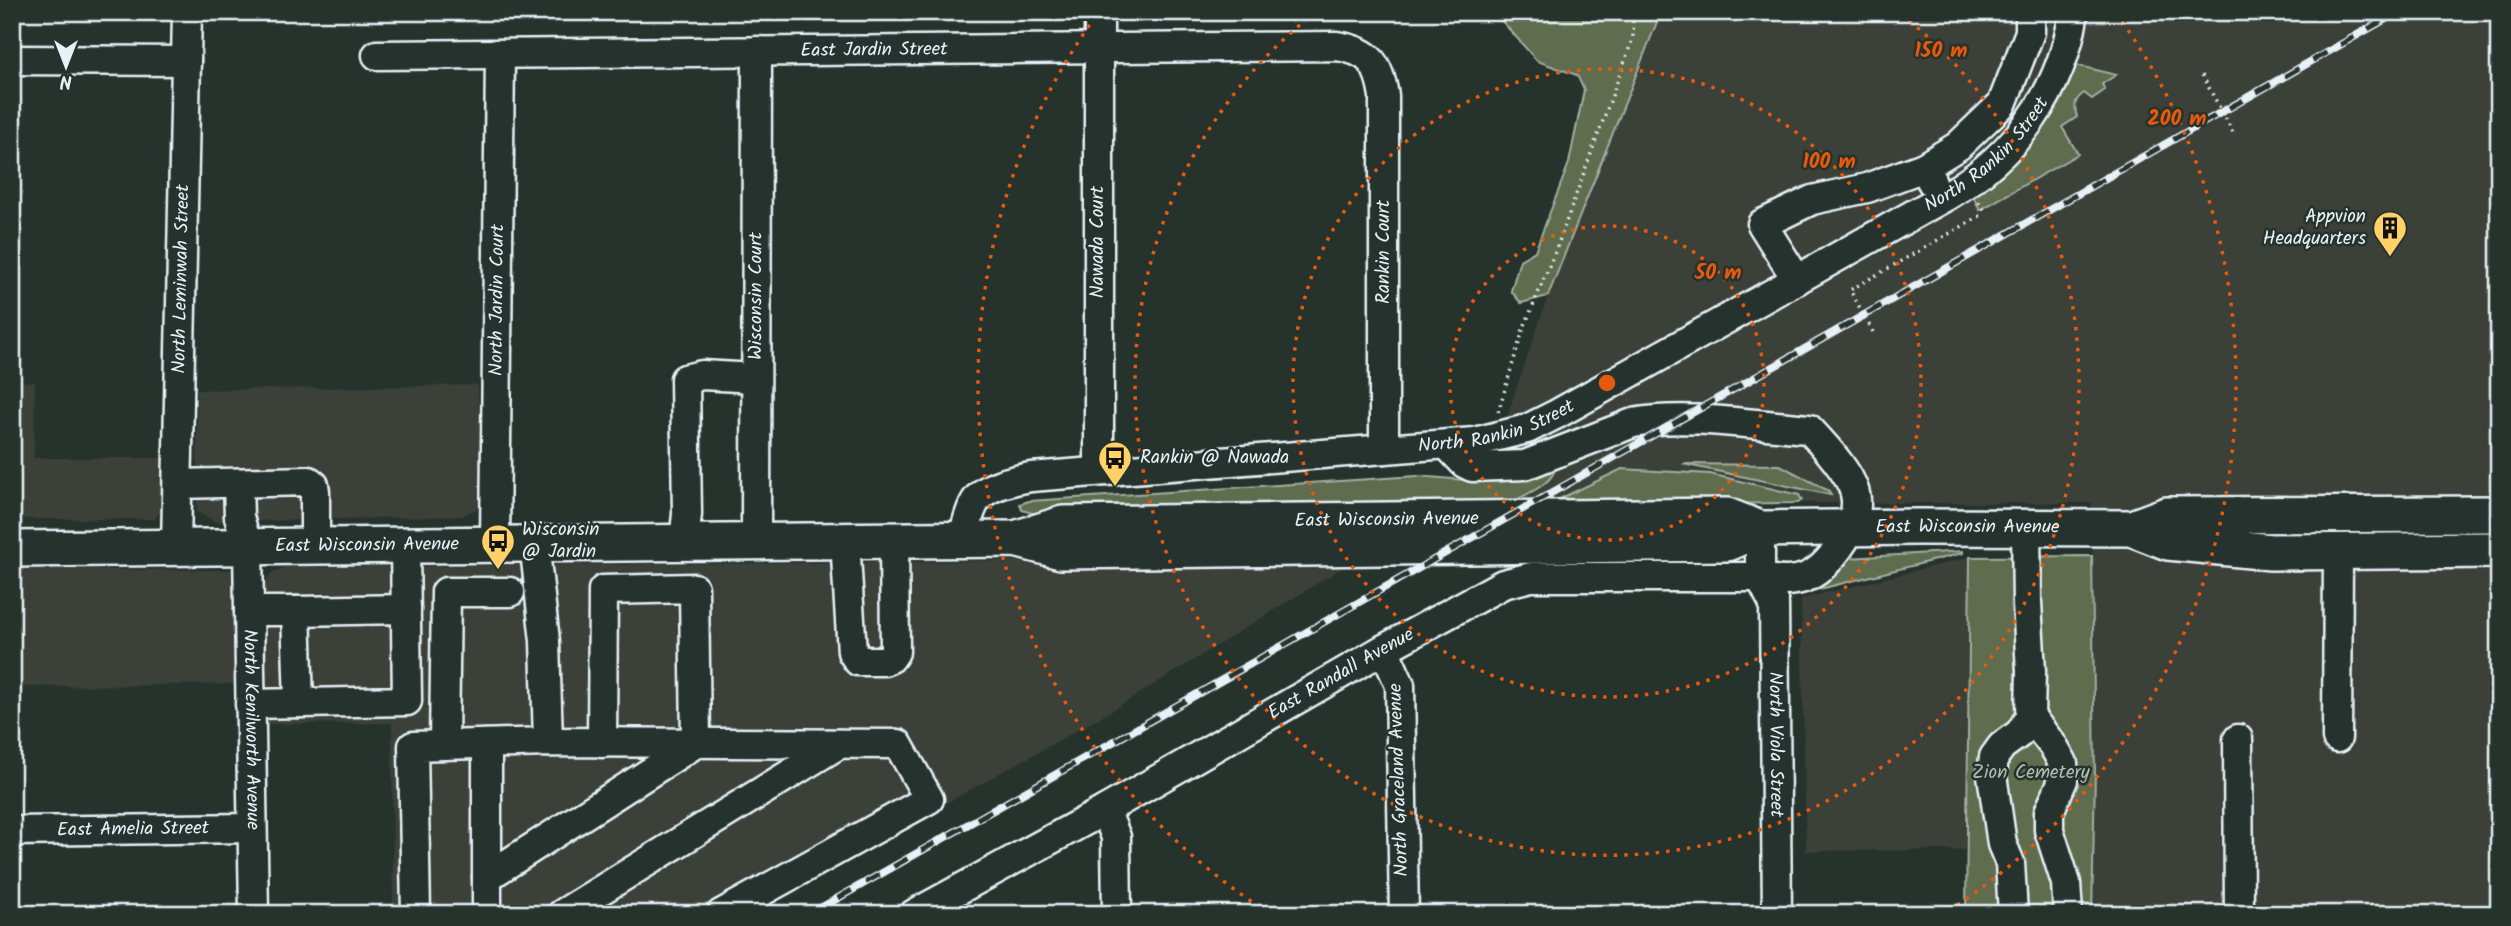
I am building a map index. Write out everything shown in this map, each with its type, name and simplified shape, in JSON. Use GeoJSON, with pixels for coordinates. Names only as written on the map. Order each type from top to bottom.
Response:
{"type":"FeatureCollection","features":[{"type":"Feature","properties":{"kind":"main road","name":"East Wisconsin Avenue"},"geometry":{"type":"LineString","coordinates":[[2132,528],[2167,515],[2499,513]]}},
{"type":"Feature","properties":{"kind":"main road"},"geometry":{"type":"LineString","coordinates":[[2338,551],[2345,536],[2390,515]]}},
{"type":"Feature","properties":{"kind":"main road","name":"East Wisconsin Avenue"},"geometry":{"type":"LineString","coordinates":[[12,548],[962,540],[1015,539],[1063,524],[1727,516],[1760,529],[2132,528],[2168,542],[2271,552],[2499,550]]}},
{"type":"Feature","properties":{"kind":"street","name":"North Leminwah Street"},"geometry":{"type":"LineString","coordinates":[[176,547],[187,12]]}},
{"type":"Feature","properties":{"kind":"street","name":"Nawada Court"},"geometry":{"type":"LineString","coordinates":[[1099,12],[1099,471]]}},
{"type":"Feature","properties":{"kind":"street"},"geometry":{"type":"LineString","coordinates":[[1797,280],[1762,224],[1811,200],[1867,188],[1924,167],[1958,146],[2001,104],[2030,32],[2031,12]]}},
{"type":"Feature","properties":{"kind":"street","name":"North Rankin Street"},"geometry":{"type":"LineString","coordinates":[[962,540],[976,500],[996,486],[1031,477],[1447,445],[1493,439],[1527,429],[1966,184],[1993,163],[2035,116],[2064,58],[2074,12]]}},
{"type":"Feature","properties":{"kind":"street","name":"East Jardin Street"},"geometry":{"type":"LineString","coordinates":[[377,55],[1337,46],[1353,48],[1369,58]]}},
{"type":"Feature","properties":{"kind":"street","name":"Wisconsin Court"},"geometry":{"type":"LineString","coordinates":[[756,541],[757,51]]}},
{"type":"Feature","properties":{"kind":"street","name":"North Jardin Court"},"geometry":{"type":"LineString","coordinates":[[495,543],[500,55]]}},
{"type":"Feature","properties":{"kind":"street","name":"Rankin Court"},"geometry":{"type":"LineString","coordinates":[[1369,58],[1381,75],[1384,96],[1384,449]]}},
{"type":"Feature","properties":{"kind":"street"},"geometry":{"type":"LineString","coordinates":[[12,60],[186,61]]}},
{"type":"Feature","properties":{"kind":"street"},"geometry":{"type":"LineString","coordinates":[[1924,167],[1941,198]]}},
{"type":"Feature","properties":{"kind":"street"},"geometry":{"type":"LineString","coordinates":[[684,542],[687,514],[685,379],[702,375],[755,378]]}},
{"type":"Feature","properties":{"kind":"street"},"geometry":{"type":"LineString","coordinates":[[1447,445],[1464,463],[1472,467],[1489,468],[1525,465],[1647,420],[1682,419],[1810,429],[1842,466],[1857,498],[1852,528],[1824,567],[1804,578],[1774,604]]}},
{"type":"Feature","properties":{"kind":"street"},"geometry":{"type":"LineString","coordinates":[[178,484],[309,481],[314,485],[315,547]]}},
{"type":"Feature","properties":{"kind":"street","name":"North Kenilworth Avenue"},"geometry":{"type":"LineString","coordinates":[[238,483],[239,517],[248,547],[254,914]]}},
{"type":"Feature","properties":{"kind":"street"},"geometry":{"type":"LineString","coordinates":[[2013,914],[2010,863],[2002,844],[1992,775],[1994,757],[2002,746],[2020,733],[2030,716],[2026,527]]}},
{"type":"Feature","properties":{"kind":"street"},"geometry":{"type":"LineString","coordinates":[[1760,529],[1760,577]]}},
{"type":"Feature","properties":{"kind":"street"},"geometry":{"type":"LineString","coordinates":[[845,540],[852,652],[858,661],[874,661],[891,658],[895,652],[894,540]]}},
{"type":"Feature","properties":{"kind":"street"},"geometry":{"type":"LineString","coordinates":[[534,542],[545,641],[548,743]]}},
{"type":"Feature","properties":{"kind":"street"},"geometry":{"type":"LineString","coordinates":[[250,704],[407,701],[405,545]]}},
{"type":"Feature","properties":{"kind":"street"},"geometry":{"type":"LineString","coordinates":[[2337,738],[2338,551]]}},
{"type":"Feature","properties":{"kind":"street","name":"East Randall Avenue"},"geometry":{"type":"LineString","coordinates":[[914,914],[1105,810],[1384,649],[1503,584],[1531,577],[1760,577],[1778,582],[1804,578]]}},
{"type":"Feature","properties":{"kind":"street","name":"North Viola Street"},"geometry":{"type":"LineString","coordinates":[[1760,577],[1774,604],[1777,914]]}},
{"type":"Feature","properties":{"kind":"street"},"geometry":{"type":"LineString","coordinates":[[602,743],[603,590],[694,588],[696,743]]}},
{"type":"Feature","properties":{"kind":"street"},"geometry":{"type":"LineString","coordinates":[[444,745],[446,592],[510,592]]}},
{"type":"Feature","properties":{"kind":"street"},"geometry":{"type":"LineString","coordinates":[[249,611],[405,609]]}},
{"type":"Feature","properties":{"kind":"street"},"geometry":{"type":"LineString","coordinates":[[296,611],[299,703]]}},
{"type":"Feature","properties":{"kind":"street","name":"North Graceland Avenue"},"geometry":{"type":"LineString","coordinates":[[1384,649],[1400,685],[1404,914]]}},
{"type":"Feature","properties":{"kind":"street"},"geometry":{"type":"LineString","coordinates":[[2030,716],[2063,763],[2063,780],[2049,812],[2049,830],[2066,883],[2068,914]]}},
{"type":"Feature","properties":{"kind":"street"},"geometry":{"type":"LineString","coordinates":[[2238,739],[2239,914]]}},
{"type":"Feature","properties":{"kind":"street"},"geometry":{"type":"LineString","coordinates":[[416,914],[412,746],[548,743],[898,744],[929,799],[721,914]]}},
{"type":"Feature","properties":{"kind":"street"},"geometry":{"type":"LineString","coordinates":[[487,877],[696,743]]}},
{"type":"Feature","properties":{"kind":"street"},"geometry":{"type":"LineString","coordinates":[[487,744],[487,914]]}},
{"type":"Feature","properties":{"kind":"street"},"geometry":{"type":"LineString","coordinates":[[562,914],[839,744]]}},
{"type":"Feature","properties":{"kind":"street"},"geometry":{"type":"LineString","coordinates":[[1105,810],[1116,838],[1117,914]]}},
{"type":"Feature","properties":{"kind":"street","name":"East Amelia Street"},"geometry":{"type":"LineString","coordinates":[[12,831],[252,828]]}},
{"type":"Feature","properties":{"kind":"path"},"geometry":{"type":"LineString","coordinates":[[1497,414],[1523,330],[1557,247],[1633,38],[1633,12]]}},
{"type":"Feature","properties":{"kind":"path"},"geometry":{"type":"LineString","coordinates":[[2202,75],[2234,134]]}},
{"type":"Feature","properties":{"kind":"path"},"geometry":{"type":"LineString","coordinates":[[1873,332],[1850,290],[1982,215]]}},
{"type":"Feature","properties":{"kind":"shaded area"},"geometry":{"type":"Polygon","coordinates":[[[1661,12],[2499,12],[2499,914],[2254,914],[2252,799],[2221,800],[2223,914],[2092,914],[2095,774],[2092,503],[1476,507],[1548,296],[1661,12]]]}},
{"type":"Feature","properties":{"kind":"shaded area"},"geometry":{"type":"Polygon","coordinates":[[[12,382],[35,382],[34,458],[166,458],[166,503],[155,519],[12,519],[12,382]]]}},
{"type":"Feature","properties":{"kind":"shaded area"},"geometry":{"type":"Polygon","coordinates":[[[478,385],[483,506],[462,516],[216,522],[197,512],[197,390],[478,385]]]}},
{"type":"Feature","properties":{"kind":"shaded area"},"geometry":{"type":"Polygon","coordinates":[[[1970,557],[1965,850],[1806,851],[1801,599],[1970,557]]]}},
{"type":"Feature","properties":{"kind":"shaded area"},"geometry":{"type":"Polygon","coordinates":[[[1358,558],[1113,710],[748,914],[393,914],[392,723],[267,724],[265,588],[267,579],[273,572],[285,567],[1358,558]]]}},
{"type":"Feature","properties":{"kind":"shaded area"},"geometry":{"type":"Polygon","coordinates":[[[12,569],[233,570],[234,684],[12,687],[12,569]]]}},
{"type":"Feature","properties":{"kind":"green space"},"geometry":{"type":"Polygon","coordinates":[[[1494,12],[1661,12],[1548,296],[1521,303],[1511,291],[1520,260],[1535,251],[1569,163],[1584,90],[1577,75],[1537,61],[1494,12]]]}},
{"type":"Feature","properties":{"kind":"green space"},"geometry":{"type":"Polygon","coordinates":[[[2076,65],[2116,75],[2102,84],[2105,90],[2092,99],[2084,93],[2078,98],[2075,110],[2077,117],[2062,127],[2078,154],[1980,210],[1973,196],[2006,168],[2034,138],[2058,103],[2076,65]]]}},
{"type":"Feature","properties":{"kind":"green space"},"geometry":{"type":"Polygon","coordinates":[[[1683,464],[1780,465],[1829,491],[1831,495],[1683,464]]]}},
{"type":"Feature","properties":{"kind":"green space"},"geometry":{"type":"Polygon","coordinates":[[[1622,469],[1710,474],[1799,495],[1802,500],[1798,503],[1557,506],[1555,501],[1622,469]]]}},
{"type":"Feature","properties":{"kind":"green space"},"geometry":{"type":"Polygon","coordinates":[[[1554,472],[1543,484],[1509,507],[1032,513],[1022,510],[1020,504],[1029,501],[1417,476],[1489,482],[1515,480],[1554,472]]]}},
{"type":"Feature","properties":{"kind":"green space"},"geometry":{"type":"Polygon","coordinates":[[[1963,551],[1812,591],[1810,584],[1849,558],[1963,551]]]}},
{"type":"Feature","properties":{"kind":"green space","name":"Zion Cemetery"},"geometry":{"type":"Polygon","coordinates":[[[2092,556],[2095,774],[2092,914],[1966,914],[1970,557],[2092,556]]]}},
{"type":"Feature","properties":{"kind":"railway"},"geometry":{"type":"LineString","coordinates":[[810,914],[2398,12]]}},
{"type":"Feature","properties":{"kind":"place","name":"Appvion Headquarters"},"geometry":{"type":"Point","coordinates":[2390,258]}},
{"type":"Feature","properties":{"kind":"place","name":"Rankin @ Nawada"},"geometry":{"type":"Point","coordinates":[1115,488]}},
{"type":"Feature","properties":{"kind":"place","name":"Wisconsin @ Jardin"},"geometry":{"type":"Point","coordinates":[498,571]}}]}
